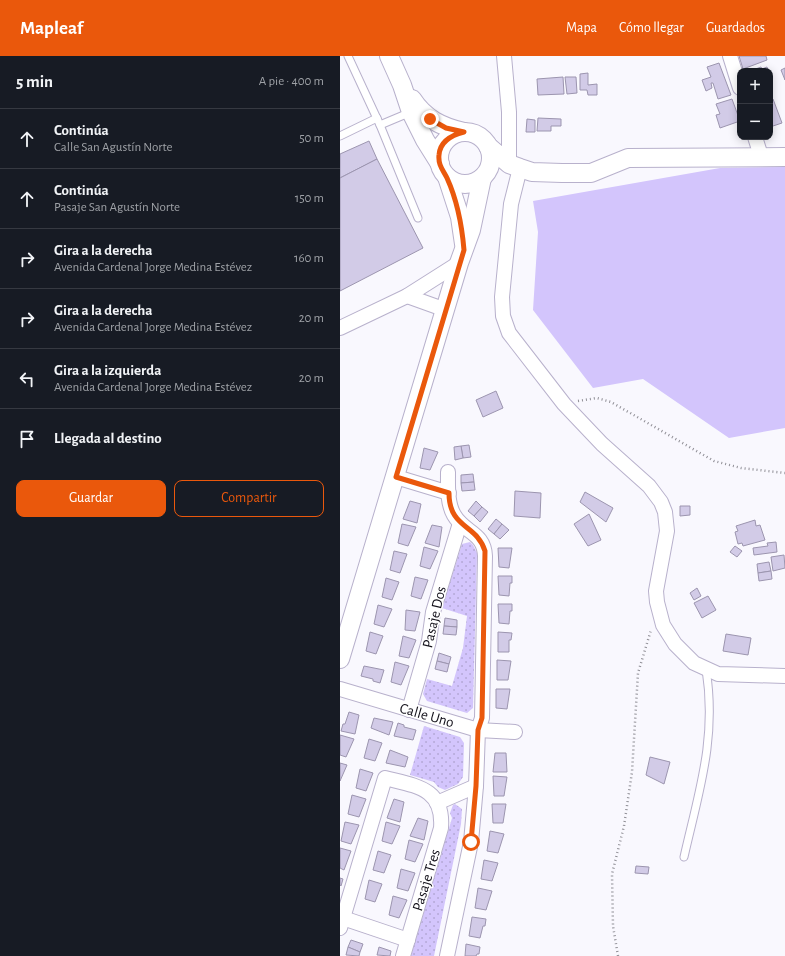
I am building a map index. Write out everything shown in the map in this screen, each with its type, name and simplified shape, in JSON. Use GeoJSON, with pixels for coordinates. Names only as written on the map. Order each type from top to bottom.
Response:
{"type":"FeatureCollection","features":[{"type":"Feature","properties":{"kind":"street"},"geometry":{"type":"LineString","coordinates":[[389,56],[402,85],[411,112],[443,171],[460,184],[475,182],[485,174],[514,166]]}},
{"type":"Feature","properties":{"kind":"street"},"geometry":{"type":"LineString","coordinates":[[504,56],[514,166],[502,297],[503,316],[513,340],[564,404],[602,444],[649,486],[661,502],[665,512],[667,530],[656,591],[659,614],[663,625],[675,644],[694,663],[718,674],[785,676]]}},
{"type":"Feature","properties":{"kind":"street"},"geometry":{"type":"LineString","coordinates":[[730,56],[737,78]]}},
{"type":"Feature","properties":{"kind":"street"},"geometry":{"type":"LineString","coordinates":[[402,85],[416,106],[430,119],[446,128],[478,136],[488,146],[514,166],[532,172],[591,173],[628,158],[785,156]]}},
{"type":"Feature","properties":{"kind":"street"},"geometry":{"type":"LineString","coordinates":[[462,257],[460,217],[443,171],[439,155],[442,146],[448,139],[455,134],[464,132]]}},
{"type":"Feature","properties":{"kind":"street"},"geometry":{"type":"LineString","coordinates":[[756,140],[761,156]]}},
{"type":"Feature","properties":{"kind":"street"},"geometry":{"type":"LineString","coordinates":[[340,660],[471,230],[490,154],[488,146]]}},
{"type":"Feature","properties":{"kind":"street"},"geometry":{"type":"LineString","coordinates":[[340,328],[407,296],[462,257]]}},
{"type":"Feature","properties":{"kind":"street"},"geometry":{"type":"LineString","coordinates":[[407,296],[446,310]]}},
{"type":"Feature","properties":{"kind":"street"},"geometry":{"type":"LineString","coordinates":[[447,956],[471,842],[476,786],[478,730],[482,718],[485,551],[476,535],[460,523],[450,508],[448,472]]}},
{"type":"Feature","properties":{"kind":"street"},"geometry":{"type":"LineString","coordinates":[[396,477],[449,493]]}},
{"type":"Feature","properties":{"kind":"street","name":"Pasaje Dos"},"geometry":{"type":"LineString","coordinates":[[409,710],[429,641],[432,612],[460,523]]}},
{"type":"Feature","properties":{"kind":"street","name":"Calle Uno"},"geometry":{"type":"LineString","coordinates":[[340,689],[478,730],[515,732]]}},
{"type":"Feature","properties":{"kind":"street"},"geometry":{"type":"LineString","coordinates":[[408,940],[341,921],[385,778],[422,787],[428,791],[437,803],[476,786]]}},
{"type":"Feature","properties":{"kind":"street","name":"Pasaje Tres"},"geometry":{"type":"LineString","coordinates":[[403,956],[441,828],[440,811],[437,803]]}},
{"type":"Feature","properties":{"kind":"lane"},"geometry":{"type":"LineString","coordinates":[[348,56],[379,121],[418,218]]}},
{"type":"Feature","properties":{"kind":"lane"},"geometry":{"type":"LineString","coordinates":[[340,136],[379,121],[411,112]]}},
{"type":"Feature","properties":{"kind":"lane"},"geometry":{"type":"LineString","coordinates":[[684,857],[708,746],[710,708],[706,669]]}},
{"type":"Feature","properties":{"kind":"path"},"geometry":{"type":"LineString","coordinates":[[564,404],[592,398],[604,399],[714,461],[741,468],[785,473]]}},
{"type":"Feature","properties":{"kind":"path"},"geometry":{"type":"LineString","coordinates":[[618,956],[613,926],[612,874],[624,826],[631,779],[638,673],[647,640],[659,614]]}},
{"type":"Feature","properties":{"kind":"shaded area"},"geometry":{"type":"Polygon","coordinates":[[[785,167],[785,428],[729,438],[643,379],[593,388],[533,310],[538,232],[533,201],[720,168],[785,167]]]}},
{"type":"Feature","properties":{"kind":"shaded area"},"geometry":{"type":"Polygon","coordinates":[[[470,542],[477,553],[473,708],[467,713],[427,701],[423,694],[427,679],[452,686],[463,648],[467,616],[442,608],[462,544],[470,542]]]}},
{"type":"Feature","properties":{"kind":"shaded area"},"geometry":{"type":"Polygon","coordinates":[[[424,726],[460,737],[464,743],[463,777],[458,784],[445,790],[438,787],[434,782],[410,775],[424,726]]]}},
{"type":"Feature","properties":{"kind":"shaded area"},"geometry":{"type":"Polygon","coordinates":[[[455,804],[462,809],[461,824],[434,956],[411,956],[452,818],[450,813],[453,805],[455,804]]]}},
{"type":"Feature","properties":{"kind":"building"},"geometry":{"type":"Polygon","coordinates":[[[739,56],[766,56],[767,60],[743,68],[739,56]]]}},
{"type":"Feature","properties":{"kind":"building"},"geometry":{"type":"Polygon","coordinates":[[[719,63],[731,95],[718,99],[713,83],[711,83],[712,88],[706,91],[702,80],[711,77],[707,67],[719,63]]]}},
{"type":"Feature","properties":{"kind":"building"},"geometry":{"type":"Polygon","coordinates":[[[785,68],[785,80],[781,70],[785,68]]]}},
{"type":"Feature","properties":{"kind":"building"},"geometry":{"type":"Polygon","coordinates":[[[588,73],[588,85],[597,84],[597,95],[588,95],[587,90],[580,90],[580,74],[588,73]]]}},
{"type":"Feature","properties":{"kind":"building"},"geometry":{"type":"Polygon","coordinates":[[[563,77],[564,94],[538,95],[537,79],[563,77]]]}},
{"type":"Feature","properties":{"kind":"building"},"geometry":{"type":"Polygon","coordinates":[[[565,77],[576,77],[577,93],[567,94],[565,77]]]}},
{"type":"Feature","properties":{"kind":"building"},"geometry":{"type":"Polygon","coordinates":[[[732,99],[737,113],[737,122],[720,128],[716,115],[720,114],[716,104],[732,99]]]}},
{"type":"Feature","properties":{"kind":"building"},"geometry":{"type":"Polygon","coordinates":[[[773,99],[782,123],[773,126],[773,99]]]}},
{"type":"Feature","properties":{"kind":"building"},"geometry":{"type":"Polygon","coordinates":[[[538,118],[561,119],[561,126],[551,126],[551,131],[537,131],[538,118]]]}},
{"type":"Feature","properties":{"kind":"building"},"geometry":{"type":"Polygon","coordinates":[[[527,119],[535,120],[535,132],[526,132],[527,119]]]}},
{"type":"Feature","properties":{"kind":"building"},"geometry":{"type":"Polygon","coordinates":[[[369,141],[377,159],[340,178],[340,154],[369,141]]]}},
{"type":"Feature","properties":{"kind":"building"},"geometry":{"type":"Polygon","coordinates":[[[377,159],[423,248],[340,291],[340,178],[377,159]]]}},
{"type":"Feature","properties":{"kind":"building"},"geometry":{"type":"Polygon","coordinates":[[[496,391],[503,408],[483,417],[476,400],[496,391]]]}},
{"type":"Feature","properties":{"kind":"building"},"geometry":{"type":"Polygon","coordinates":[[[469,445],[471,457],[463,458],[461,446],[469,445]]]}},
{"type":"Feature","properties":{"kind":"building"},"geometry":{"type":"Polygon","coordinates":[[[461,446],[463,458],[455,460],[454,447],[461,446]]]}},
{"type":"Feature","properties":{"kind":"building"},"geometry":{"type":"Polygon","coordinates":[[[424,448],[438,452],[430,470],[420,468],[424,448]]]}},
{"type":"Feature","properties":{"kind":"building"},"geometry":{"type":"Polygon","coordinates":[[[473,474],[474,482],[461,483],[461,475],[473,474]]]}},
{"type":"Feature","properties":{"kind":"building"},"geometry":{"type":"Polygon","coordinates":[[[474,482],[475,490],[462,491],[461,483],[474,482]]]}},
{"type":"Feature","properties":{"kind":"building"},"geometry":{"type":"Polygon","coordinates":[[[515,491],[541,493],[540,518],[514,516],[515,491]]]}},
{"type":"Feature","properties":{"kind":"building"},"geometry":{"type":"Polygon","coordinates":[[[585,492],[613,508],[606,522],[580,502],[585,492]]]}},
{"type":"Feature","properties":{"kind":"building"},"geometry":{"type":"Polygon","coordinates":[[[410,501],[421,504],[417,523],[403,519],[410,501]]]}},
{"type":"Feature","properties":{"kind":"building"},"geometry":{"type":"Polygon","coordinates":[[[476,501],[482,507],[474,516],[468,511],[476,501]]]}},
{"type":"Feature","properties":{"kind":"building"},"geometry":{"type":"Polygon","coordinates":[[[680,506],[690,506],[690,515],[680,516],[680,506]]]}},
{"type":"Feature","properties":{"kind":"building"},"geometry":{"type":"Polygon","coordinates":[[[482,507],[488,512],[480,522],[474,516],[482,507]]]}},
{"type":"Feature","properties":{"kind":"building"},"geometry":{"type":"Polygon","coordinates":[[[589,514],[601,540],[588,546],[574,524],[589,514]]]}},
{"type":"Feature","properties":{"kind":"building"},"geometry":{"type":"Polygon","coordinates":[[[496,519],[502,524],[494,534],[488,529],[496,519]]]}},
{"type":"Feature","properties":{"kind":"building"},"geometry":{"type":"Polygon","coordinates":[[[755,520],[756,526],[760,525],[765,540],[743,546],[742,543],[738,544],[735,532],[738,531],[736,526],[755,520]]]}},
{"type":"Feature","properties":{"kind":"building"},"geometry":{"type":"Polygon","coordinates":[[[402,524],[416,527],[408,546],[398,543],[402,524]]]}},
{"type":"Feature","properties":{"kind":"building"},"geometry":{"type":"Polygon","coordinates":[[[502,524],[509,530],[500,539],[494,534],[502,524]]]}},
{"type":"Feature","properties":{"kind":"building"},"geometry":{"type":"Polygon","coordinates":[[[432,525],[442,527],[439,547],[425,543],[432,525]]]}},
{"type":"Feature","properties":{"kind":"building"},"geometry":{"type":"Polygon","coordinates":[[[776,542],[777,552],[754,555],[753,548],[768,546],[767,543],[776,542]]]}},
{"type":"Feature","properties":{"kind":"building"},"geometry":{"type":"Polygon","coordinates":[[[735,546],[742,551],[737,557],[730,552],[735,546]]]}},
{"type":"Feature","properties":{"kind":"building"},"geometry":{"type":"Polygon","coordinates":[[[424,547],[438,551],[430,569],[420,566],[424,547]]]}},
{"type":"Feature","properties":{"kind":"building"},"geometry":{"type":"Polygon","coordinates":[[[498,548],[512,548],[509,568],[499,567],[498,548]]]}},
{"type":"Feature","properties":{"kind":"building"},"geometry":{"type":"Polygon","coordinates":[[[394,551],[407,554],[400,573],[390,570],[394,551]]]}},
{"type":"Feature","properties":{"kind":"building"},"geometry":{"type":"Polygon","coordinates":[[[784,555],[785,568],[773,571],[771,557],[784,555]]]}},
{"type":"Feature","properties":{"kind":"building"},"geometry":{"type":"Polygon","coordinates":[[[769,562],[771,571],[758,573],[757,564],[769,562]]]}},
{"type":"Feature","properties":{"kind":"building"},"geometry":{"type":"Polygon","coordinates":[[[771,571],[772,579],[759,581],[758,573],[771,571]]]}},
{"type":"Feature","properties":{"kind":"building"},"geometry":{"type":"Polygon","coordinates":[[[498,576],[512,576],[509,596],[499,595],[498,576]]]}},
{"type":"Feature","properties":{"kind":"building"},"geometry":{"type":"Polygon","coordinates":[[[415,577],[428,580],[421,599],[411,596],[415,577]]]}},
{"type":"Feature","properties":{"kind":"building"},"geometry":{"type":"Polygon","coordinates":[[[386,578],[399,582],[392,600],[382,597],[386,578]]]}},
{"type":"Feature","properties":{"kind":"building"},"geometry":{"type":"Polygon","coordinates":[[[697,588],[701,596],[694,600],[690,593],[697,588]]]}},
{"type":"Feature","properties":{"kind":"building"},"geometry":{"type":"Polygon","coordinates":[[[708,596],[716,610],[702,618],[694,603],[708,596]]]}},
{"type":"Feature","properties":{"kind":"building"},"geometry":{"type":"Polygon","coordinates":[[[498,604],[512,604],[509,624],[499,623],[498,604]]]}},
{"type":"Feature","properties":{"kind":"building"},"geometry":{"type":"Polygon","coordinates":[[[378,605],[392,609],[384,627],[374,624],[378,605]]]}},
{"type":"Feature","properties":{"kind":"building"},"geometry":{"type":"Polygon","coordinates":[[[406,610],[420,612],[415,631],[405,630],[406,610]]]}},
{"type":"Feature","properties":{"kind":"building"},"geometry":{"type":"Polygon","coordinates":[[[445,618],[457,620],[457,627],[444,626],[445,618]]]}},
{"type":"Feature","properties":{"kind":"building"},"geometry":{"type":"Polygon","coordinates":[[[444,626],[457,627],[456,635],[443,634],[444,626]]]}},
{"type":"Feature","properties":{"kind":"building"},"geometry":{"type":"Polygon","coordinates":[[[370,632],[383,636],[376,654],[366,651],[370,632]]]}},
{"type":"Feature","properties":{"kind":"building"},"geometry":{"type":"Polygon","coordinates":[[[498,632],[512,633],[511,640],[509,640],[509,652],[498,652],[498,632]]]}},
{"type":"Feature","properties":{"kind":"building"},"geometry":{"type":"Polygon","coordinates":[[[726,634],[751,638],[748,655],[723,651],[726,634]]]}},
{"type":"Feature","properties":{"kind":"building"},"geometry":{"type":"Polygon","coordinates":[[[403,636],[416,640],[409,658],[399,656],[403,636]]]}},
{"type":"Feature","properties":{"kind":"building"},"geometry":{"type":"Polygon","coordinates":[[[439,653],[451,657],[449,664],[437,661],[439,653]]]}},
{"type":"Feature","properties":{"kind":"building"},"geometry":{"type":"Polygon","coordinates":[[[497,660],[511,661],[508,680],[497,680],[497,660]]]}},
{"type":"Feature","properties":{"kind":"building"},"geometry":{"type":"Polygon","coordinates":[[[437,661],[449,664],[447,672],[435,669],[437,661]]]}},
{"type":"Feature","properties":{"kind":"building"},"geometry":{"type":"Polygon","coordinates":[[[395,662],[409,666],[401,685],[391,682],[395,662]]]}},
{"type":"Feature","properties":{"kind":"building"},"geometry":{"type":"Polygon","coordinates":[[[364,666],[384,670],[380,683],[373,681],[373,679],[361,676],[364,666]]]}},
{"type":"Feature","properties":{"kind":"building"},"geometry":{"type":"Polygon","coordinates":[[[496,689],[510,689],[507,709],[496,708],[496,689]]]}},
{"type":"Feature","properties":{"kind":"building"},"geometry":{"type":"Polygon","coordinates":[[[349,712],[359,715],[355,734],[341,731],[349,712]]]}},
{"type":"Feature","properties":{"kind":"building"},"geometry":{"type":"Polygon","coordinates":[[[374,718],[393,722],[389,735],[371,728],[374,718]]]}},
{"type":"Feature","properties":{"kind":"building"},"geometry":{"type":"Polygon","coordinates":[[[398,723],[404,725],[404,727],[416,730],[413,740],[394,736],[398,723]]]}},
{"type":"Feature","properties":{"kind":"building"},"geometry":{"type":"Polygon","coordinates":[[[340,735],[354,739],[346,757],[340,755],[340,735]]]}},
{"type":"Feature","properties":{"kind":"building"},"geometry":{"type":"Polygon","coordinates":[[[369,739],[382,743],[375,761],[364,758],[369,739]]]}},
{"type":"Feature","properties":{"kind":"building"},"geometry":{"type":"Polygon","coordinates":[[[390,750],[408,757],[405,767],[386,763],[390,750]]]}},
{"type":"Feature","properties":{"kind":"building"},"geometry":{"type":"Polygon","coordinates":[[[495,753],[506,753],[507,772],[493,772],[495,753]]]}},
{"type":"Feature","properties":{"kind":"building"},"geometry":{"type":"Polygon","coordinates":[[[650,757],[670,762],[664,784],[646,775],[650,757]]]}},
{"type":"Feature","properties":{"kind":"building"},"geometry":{"type":"Polygon","coordinates":[[[340,763],[347,765],[340,781],[340,763]]]}},
{"type":"Feature","properties":{"kind":"building"},"geometry":{"type":"Polygon","coordinates":[[[360,769],[373,773],[366,791],[356,788],[360,769]]]}},
{"type":"Feature","properties":{"kind":"building"},"geometry":{"type":"Polygon","coordinates":[[[493,776],[507,777],[504,796],[494,796],[493,776]]]}},
{"type":"Feature","properties":{"kind":"building"},"geometry":{"type":"Polygon","coordinates":[[[352,795],[366,799],[359,817],[348,814],[352,795]]]}},
{"type":"Feature","properties":{"kind":"building"},"geometry":{"type":"Polygon","coordinates":[[[394,799],[404,802],[400,822],[387,818],[394,799]]]}},
{"type":"Feature","properties":{"kind":"building"},"geometry":{"type":"Polygon","coordinates":[[[492,804],[506,804],[503,823],[493,823],[492,804]]]}},
{"type":"Feature","properties":{"kind":"building"},"geometry":{"type":"Polygon","coordinates":[[[418,818],[428,821],[424,840],[410,836],[418,818]]]}},
{"type":"Feature","properties":{"kind":"building"},"geometry":{"type":"Polygon","coordinates":[[[345,822],[359,825],[351,844],[341,841],[345,822]]]}},
{"type":"Feature","properties":{"kind":"building"},"geometry":{"type":"Polygon","coordinates":[[[386,822],[400,826],[392,844],[382,841],[386,822]]]}},
{"type":"Feature","properties":{"kind":"building"},"geometry":{"type":"Polygon","coordinates":[[[490,831],[504,834],[498,853],[487,851],[490,831]]]}},
{"type":"Feature","properties":{"kind":"building"},"geometry":{"type":"Polygon","coordinates":[[[409,840],[423,844],[415,862],[405,859],[409,840]]]}},
{"type":"Feature","properties":{"kind":"building"},"geometry":{"type":"Polygon","coordinates":[[[340,848],[351,851],[344,870],[340,868],[340,848]]]}},
{"type":"Feature","properties":{"kind":"building"},"geometry":{"type":"Polygon","coordinates":[[[378,851],[391,855],[384,873],[373,870],[378,851]]]}},
{"type":"Feature","properties":{"kind":"building"},"geometry":{"type":"Polygon","coordinates":[[[484,860],[498,863],[492,881],[481,879],[484,860]]]}},
{"type":"Feature","properties":{"kind":"building"},"geometry":{"type":"Polygon","coordinates":[[[636,866],[649,867],[648,874],[635,873],[636,866]]]}},
{"type":"Feature","properties":{"kind":"building"},"geometry":{"type":"Polygon","coordinates":[[[401,869],[415,873],[408,891],[397,888],[401,869]]]}},
{"type":"Feature","properties":{"kind":"building"},"geometry":{"type":"Polygon","coordinates":[[[340,878],[343,879],[341,886],[340,885],[340,878]]]}},
{"type":"Feature","properties":{"kind":"building"},"geometry":{"type":"Polygon","coordinates":[[[369,880],[382,884],[375,902],[365,899],[369,880]]]}},
{"type":"Feature","properties":{"kind":"building"},"geometry":{"type":"Polygon","coordinates":[[[478,888],[492,891],[486,910],[475,908],[478,888]]]}},
{"type":"Feature","properties":{"kind":"building"},"geometry":{"type":"Polygon","coordinates":[[[393,896],[407,900],[399,918],[389,915],[393,896]]]}},
{"type":"Feature","properties":{"kind":"building"},"geometry":{"type":"Polygon","coordinates":[[[472,917],[486,919],[480,938],[469,936],[472,917]]]}},
{"type":"Feature","properties":{"kind":"building"},"geometry":{"type":"Polygon","coordinates":[[[351,940],[363,944],[360,952],[348,947],[351,940]]]}},
{"type":"Feature","properties":{"kind":"building"},"geometry":{"type":"Polygon","coordinates":[[[466,944],[480,947],[479,954],[476,956],[465,956],[466,944]]]}},
{"type":"Feature","properties":{"kind":"building"},"geometry":{"type":"Polygon","coordinates":[[[348,947],[360,952],[359,956],[346,955],[348,947]]]}},
{"type":"Feature","properties":{"kind":"building"},"geometry":{"type":"Polygon","coordinates":[[[379,947],[391,951],[390,956],[377,955],[379,947]]]}},
{"type":"Feature","properties":{"kind":"route"},"geometry":{"type":"LineString","coordinates":[[430,119],[446,128],[464,132],[455,134],[448,139],[442,146],[439,155],[441,169],[447,177],[460,217],[463,231],[464,250],[396,477],[449,493],[450,508],[456,519],[476,535],[485,551],[482,718],[478,730],[478,758],[471,842]]}}]}
